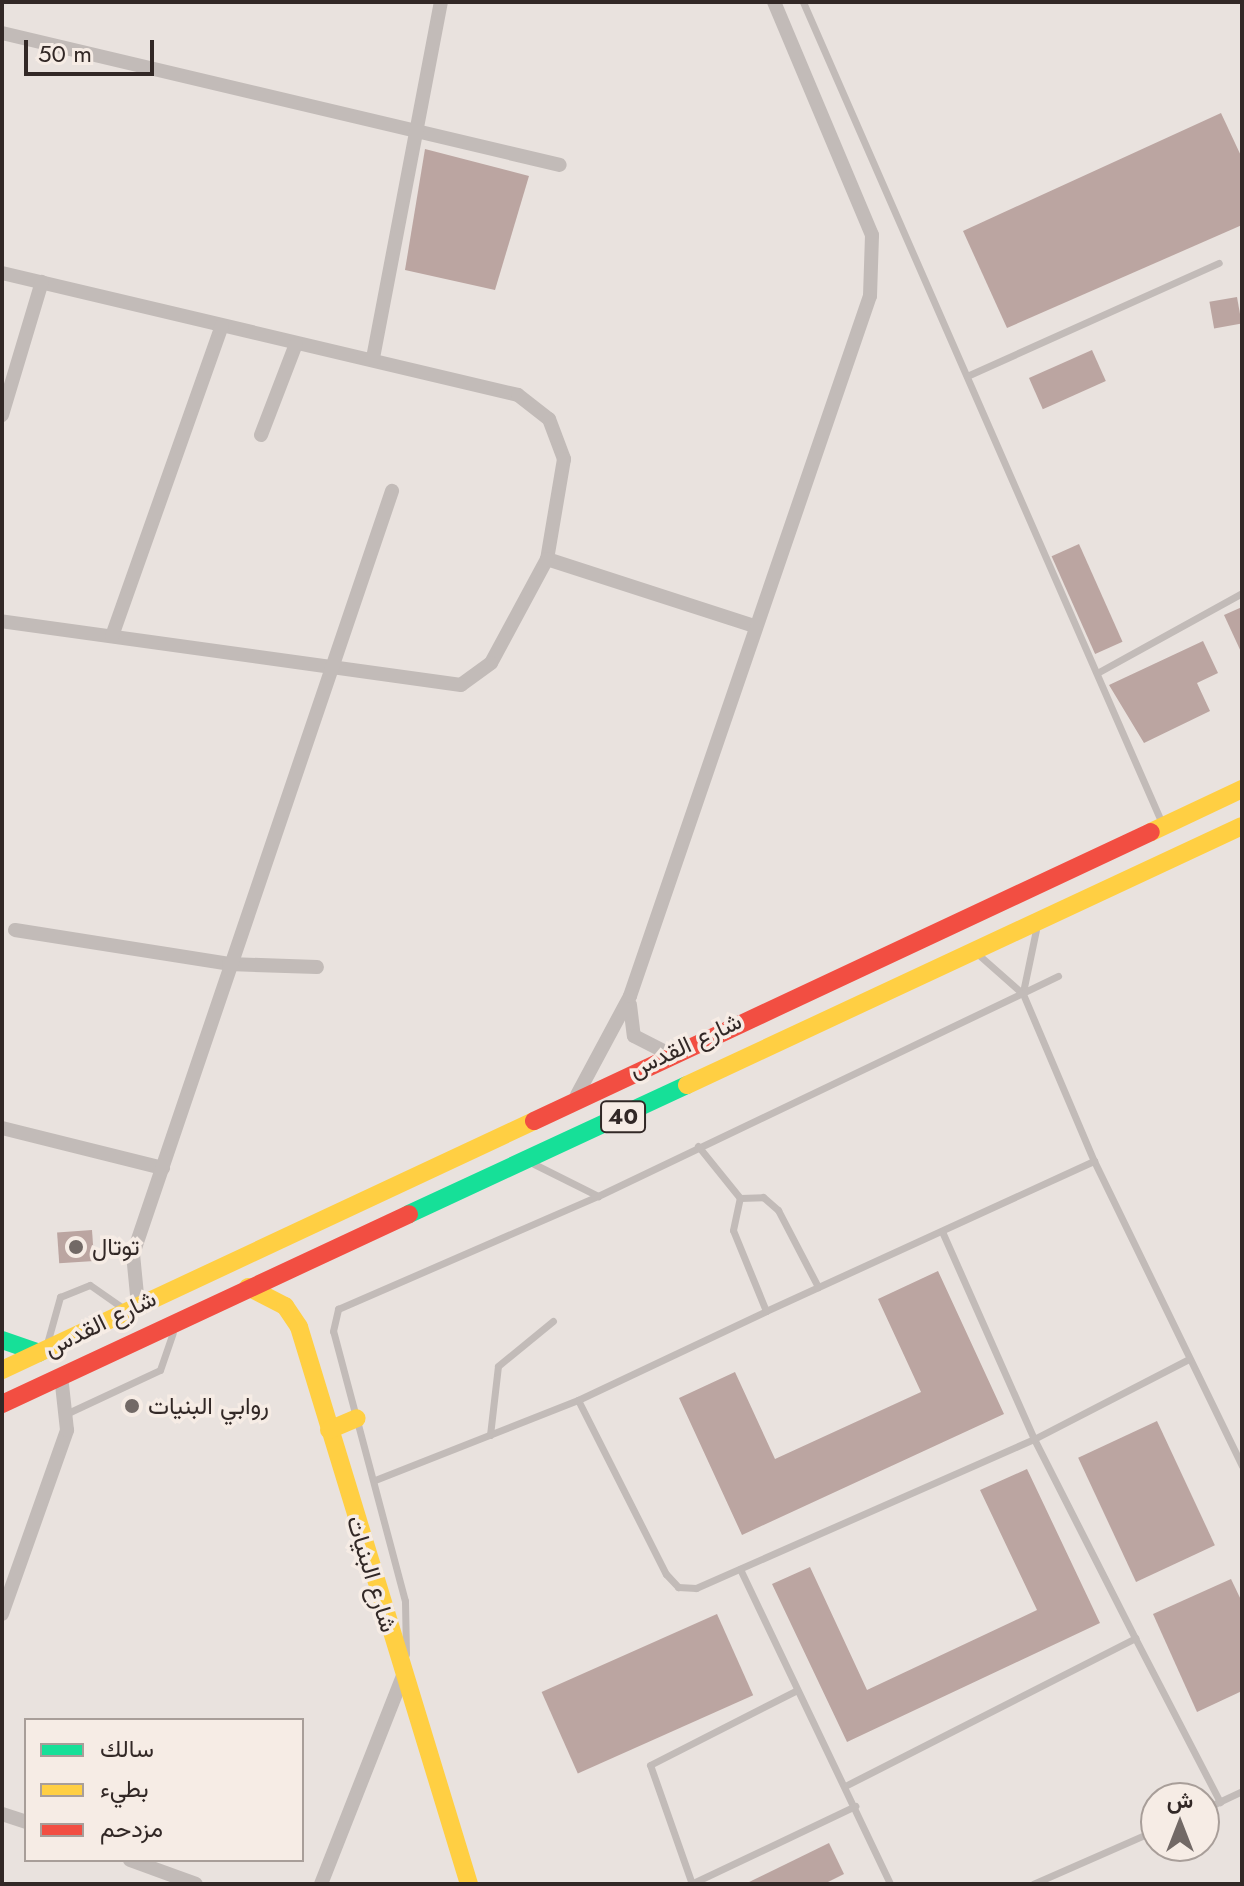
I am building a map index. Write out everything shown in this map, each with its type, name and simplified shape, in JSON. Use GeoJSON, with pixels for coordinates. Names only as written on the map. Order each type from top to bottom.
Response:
{"type":"FeatureCollection","features":[{"type":"Feature","properties":{"kind":"main road","name":"شارع القدس"},"geometry":{"type":"LineString","coordinates":[[2,1370],[668,1053],[1242,789]]}},
{"type":"Feature","properties":{"kind":"main road","name":"شارع القدس"},"geometry":{"type":"LineString","coordinates":[[2,1404],[1242,826]]}},
{"type":"Feature","properties":{"kind":"main road","name":"شارع البنيات"},"geometry":{"type":"LineString","coordinates":[[248,1287],[293,1315],[469,1884]]}},
{"type":"Feature","properties":{"kind":"main road"},"geometry":{"type":"LineString","coordinates":[[2,1340],[42,1352]]}},
{"type":"Feature","properties":{"kind":"main road"},"geometry":{"type":"LineString","coordinates":[[329,1430],[357,1418]]}},
{"type":"Feature","properties":{"kind":"street"},"geometry":{"type":"LineString","coordinates":[[373,358],[441,2]]}},
{"type":"Feature","properties":{"kind":"street"},"geometry":{"type":"LineString","coordinates":[[576,1097],[630,996],[755,626],[860,339],[875,265],[860,202],[774,2]]}},
{"type":"Feature","properties":{"kind":"street"},"geometry":{"type":"LineString","coordinates":[[2,33],[416,126],[560,165]]}},
{"type":"Feature","properties":{"kind":"street"},"geometry":{"type":"LineString","coordinates":[[2,273],[296,344],[373,358],[518,395],[549,419],[564,459],[547,559],[491,663],[475,677],[434,686],[2,621]]}},
{"type":"Feature","properties":{"kind":"street"},"geometry":{"type":"LineString","coordinates":[[2,415],[42,282]]}},
{"type":"Feature","properties":{"kind":"street"},"geometry":{"type":"LineString","coordinates":[[112,636],[222,326]]}},
{"type":"Feature","properties":{"kind":"street"},"geometry":{"type":"LineString","coordinates":[[261,435],[296,344]]}},
{"type":"Feature","properties":{"kind":"street"},"geometry":{"type":"LineString","coordinates":[[133,1307],[133,1254],[392,491]]}},
{"type":"Feature","properties":{"kind":"street"},"geometry":{"type":"LineString","coordinates":[[547,559],[755,626]]}},
{"type":"Feature","properties":{"kind":"street"},"geometry":{"type":"LineString","coordinates":[[15,930],[229,964],[317,967]]}},
{"type":"Feature","properties":{"kind":"street"},"geometry":{"type":"LineString","coordinates":[[630,996],[634,1036],[668,1053]]}},
{"type":"Feature","properties":{"kind":"street"},"geometry":{"type":"LineString","coordinates":[[2,1128],[163,1168]]}},
{"type":"Feature","properties":{"kind":"street"},"geometry":{"type":"LineString","coordinates":[[2,1614],[70,1412],[61,1376]]}},
{"type":"Feature","properties":{"kind":"street"},"geometry":{"type":"LineString","coordinates":[[321,1884],[403,1676]]}},
{"type":"Feature","properties":{"kind":"street"},"geometry":{"type":"LineString","coordinates":[[2,1814],[24,1821]]}},
{"type":"Feature","properties":{"kind":"street"},"geometry":{"type":"LineString","coordinates":[[136,1862],[196,1884]]}},
{"type":"Feature","properties":{"kind":"lane"},"geometry":{"type":"LineString","coordinates":[[803,2],[1163,825]]}},
{"type":"Feature","properties":{"kind":"lane"},"geometry":{"type":"LineString","coordinates":[[967,376],[1219,263]]}},
{"type":"Feature","properties":{"kind":"lane"},"geometry":{"type":"LineString","coordinates":[[1097,673],[1242,593]]}},
{"type":"Feature","properties":{"kind":"lane"},"geometry":{"type":"LineString","coordinates":[[1023,994],[1041,920]]}},
{"type":"Feature","properties":{"kind":"lane"},"geometry":{"type":"LineString","coordinates":[[969,952],[1000,968],[1023,994],[1094,1161],[1242,1466]]}},
{"type":"Feature","properties":{"kind":"lane"},"geometry":{"type":"LineString","coordinates":[[403,1676],[408,1618],[375,1480],[331,1322],[338,1309],[598,1196],[1058,976]]}},
{"type":"Feature","properties":{"kind":"lane"},"geometry":{"type":"LineString","coordinates":[[698,1146],[740,1198]]}},
{"type":"Feature","properties":{"kind":"lane"},"geometry":{"type":"LineString","coordinates":[[528,1161],[598,1196]]}},
{"type":"Feature","properties":{"kind":"lane"},"geometry":{"type":"LineString","coordinates":[[375,1480],[578,1400],[1094,1161]]}},
{"type":"Feature","properties":{"kind":"lane"},"geometry":{"type":"LineString","coordinates":[[740,1198],[763,1197],[778,1210],[818,1287]]}},
{"type":"Feature","properties":{"kind":"lane"},"geometry":{"type":"LineString","coordinates":[[740,1198],[733,1230],[766,1311]]}},
{"type":"Feature","properties":{"kind":"lane"},"geometry":{"type":"LineString","coordinates":[[942,1231],[1034,1439],[1210,1782]]}},
{"type":"Feature","properties":{"kind":"lane"},"geometry":{"type":"LineString","coordinates":[[42,1352],[60,1297],[90,1285],[133,1307]]}},
{"type":"Feature","properties":{"kind":"lane"},"geometry":{"type":"LineString","coordinates":[[70,1412],[160,1370],[177,1321]]}},
{"type":"Feature","properties":{"kind":"lane"},"geometry":{"type":"LineString","coordinates":[[490,1435],[498,1366],[553,1321]]}},
{"type":"Feature","properties":{"kind":"lane"},"geometry":{"type":"LineString","coordinates":[[578,1400],[666,1574],[678,1587],[696,1588],[1034,1439],[1189,1359]]}},
{"type":"Feature","properties":{"kind":"lane"},"geometry":{"type":"LineString","coordinates":[[740,1569],[890,1884]]}},
{"type":"Feature","properties":{"kind":"lane"},"geometry":{"type":"LineString","coordinates":[[845,1786],[1135,1638]]}},
{"type":"Feature","properties":{"kind":"lane"},"geometry":{"type":"LineString","coordinates":[[797,1690],[650,1765],[692,1884],[855,1806]]}},
{"type":"Feature","properties":{"kind":"lane"},"geometry":{"type":"LineString","coordinates":[[1220,1802],[1242,1791]]}},
{"type":"Feature","properties":{"kind":"lane"},"geometry":{"type":"LineString","coordinates":[[1033,1884],[1140,1837]]}},
{"type":"Feature","properties":{"kind":"building"},"geometry":{"type":"Polygon","coordinates":[[[1221,113],[1242,158],[1242,225],[1007,328],[963,231],[1221,113]]]}},
{"type":"Feature","properties":{"kind":"building"},"geometry":{"type":"Polygon","coordinates":[[[425,149],[529,176],[495,290],[405,270],[425,149]]]}},
{"type":"Feature","properties":{"kind":"building"},"geometry":{"type":"Polygon","coordinates":[[[1237,297],[1242,324],[1214,328],[1209,302],[1237,297]]]}},
{"type":"Feature","properties":{"kind":"building"},"geometry":{"type":"Polygon","coordinates":[[[1092,350],[1106,381],[1043,409],[1029,378],[1092,350]]]}},
{"type":"Feature","properties":{"kind":"building"},"geometry":{"type":"Polygon","coordinates":[[[1079,544],[1123,642],[1095,654],[1052,556],[1079,544]]]}},
{"type":"Feature","properties":{"kind":"building"},"geometry":{"type":"Polygon","coordinates":[[[1242,607],[1242,654],[1224,615],[1242,607]]]}},
{"type":"Feature","properties":{"kind":"building"},"geometry":{"type":"Polygon","coordinates":[[[1203,641],[1218,673],[1197,683],[1210,711],[1144,743],[1109,685],[1203,641]]]}},
{"type":"Feature","properties":{"kind":"building","name":"توتال"},"geometry":{"type":"Polygon","coordinates":[[[92,1230],[94,1261],[59,1263],[57,1232],[92,1230]]]}},
{"type":"Feature","properties":{"kind":"building"},"geometry":{"type":"Polygon","coordinates":[[[938,1271],[1004,1414],[742,1535],[679,1398],[735,1372],[775,1459],[921,1392],[878,1299],[938,1271]]]}},
{"type":"Feature","properties":{"kind":"building"},"geometry":{"type":"Polygon","coordinates":[[[1157,1421],[1215,1545],[1136,1582],[1078,1458],[1157,1421]]]}},
{"type":"Feature","properties":{"kind":"building"},"geometry":{"type":"Polygon","coordinates":[[[1027,1469],[1100,1623],[847,1742],[772,1584],[810,1567],[867,1690],[1037,1610],[980,1490],[1027,1469]]]}},
{"type":"Feature","properties":{"kind":"building"},"geometry":{"type":"Polygon","coordinates":[[[1231,1579],[1242,1602],[1242,1691],[1197,1712],[1153,1614],[1231,1579]]]}},
{"type":"Feature","properties":{"kind":"building"},"geometry":{"type":"Polygon","coordinates":[[[717,1614],[753,1695],[578,1773],[542,1692],[717,1614]]]}},
{"type":"Feature","properties":{"kind":"building"},"geometry":{"type":"Polygon","coordinates":[[[829,1843],[844,1874],[824,1884],[745,1884],[829,1843]]]}},
{"type":"Feature","properties":{"kind":"traffic: fast"},"geometry":{"type":"LineString","coordinates":[[409,1214],[687,1085]]}},
{"type":"Feature","properties":{"kind":"traffic: fast"},"geometry":{"type":"LineString","coordinates":[[2,1340],[39,1353]]}},
{"type":"Feature","properties":{"kind":"traffic: slow"},"geometry":{"type":"LineString","coordinates":[[1151,832],[1242,789]]}},
{"type":"Feature","properties":{"kind":"traffic: slow"},"geometry":{"type":"LineString","coordinates":[[687,1085],[1242,826]]}},
{"type":"Feature","properties":{"kind":"traffic: slow"},"geometry":{"type":"LineString","coordinates":[[2,1370],[534,1121]]}},
{"type":"Feature","properties":{"kind":"traffic: slow"},"geometry":{"type":"LineString","coordinates":[[248,1287],[285,1306],[299,1327],[469,1884]]}},
{"type":"Feature","properties":{"kind":"traffic: slow"},"geometry":{"type":"LineString","coordinates":[[329,1430],[357,1418]]}},
{"type":"Feature","properties":{"kind":"traffic: jam"},"geometry":{"type":"LineString","coordinates":[[534,1121],[1151,832]]}},
{"type":"Feature","properties":{"kind":"traffic: jam"},"geometry":{"type":"LineString","coordinates":[[2,1404],[409,1214]]}},
{"type":"Feature","properties":{"kind":"place","name":"توتال"},"geometry":{"type":"Point","coordinates":[76,1247]}},
{"type":"Feature","properties":{"kind":"place","name":"روابي البنيات"},"geometry":{"type":"Point","coordinates":[132,1406]}}]}
